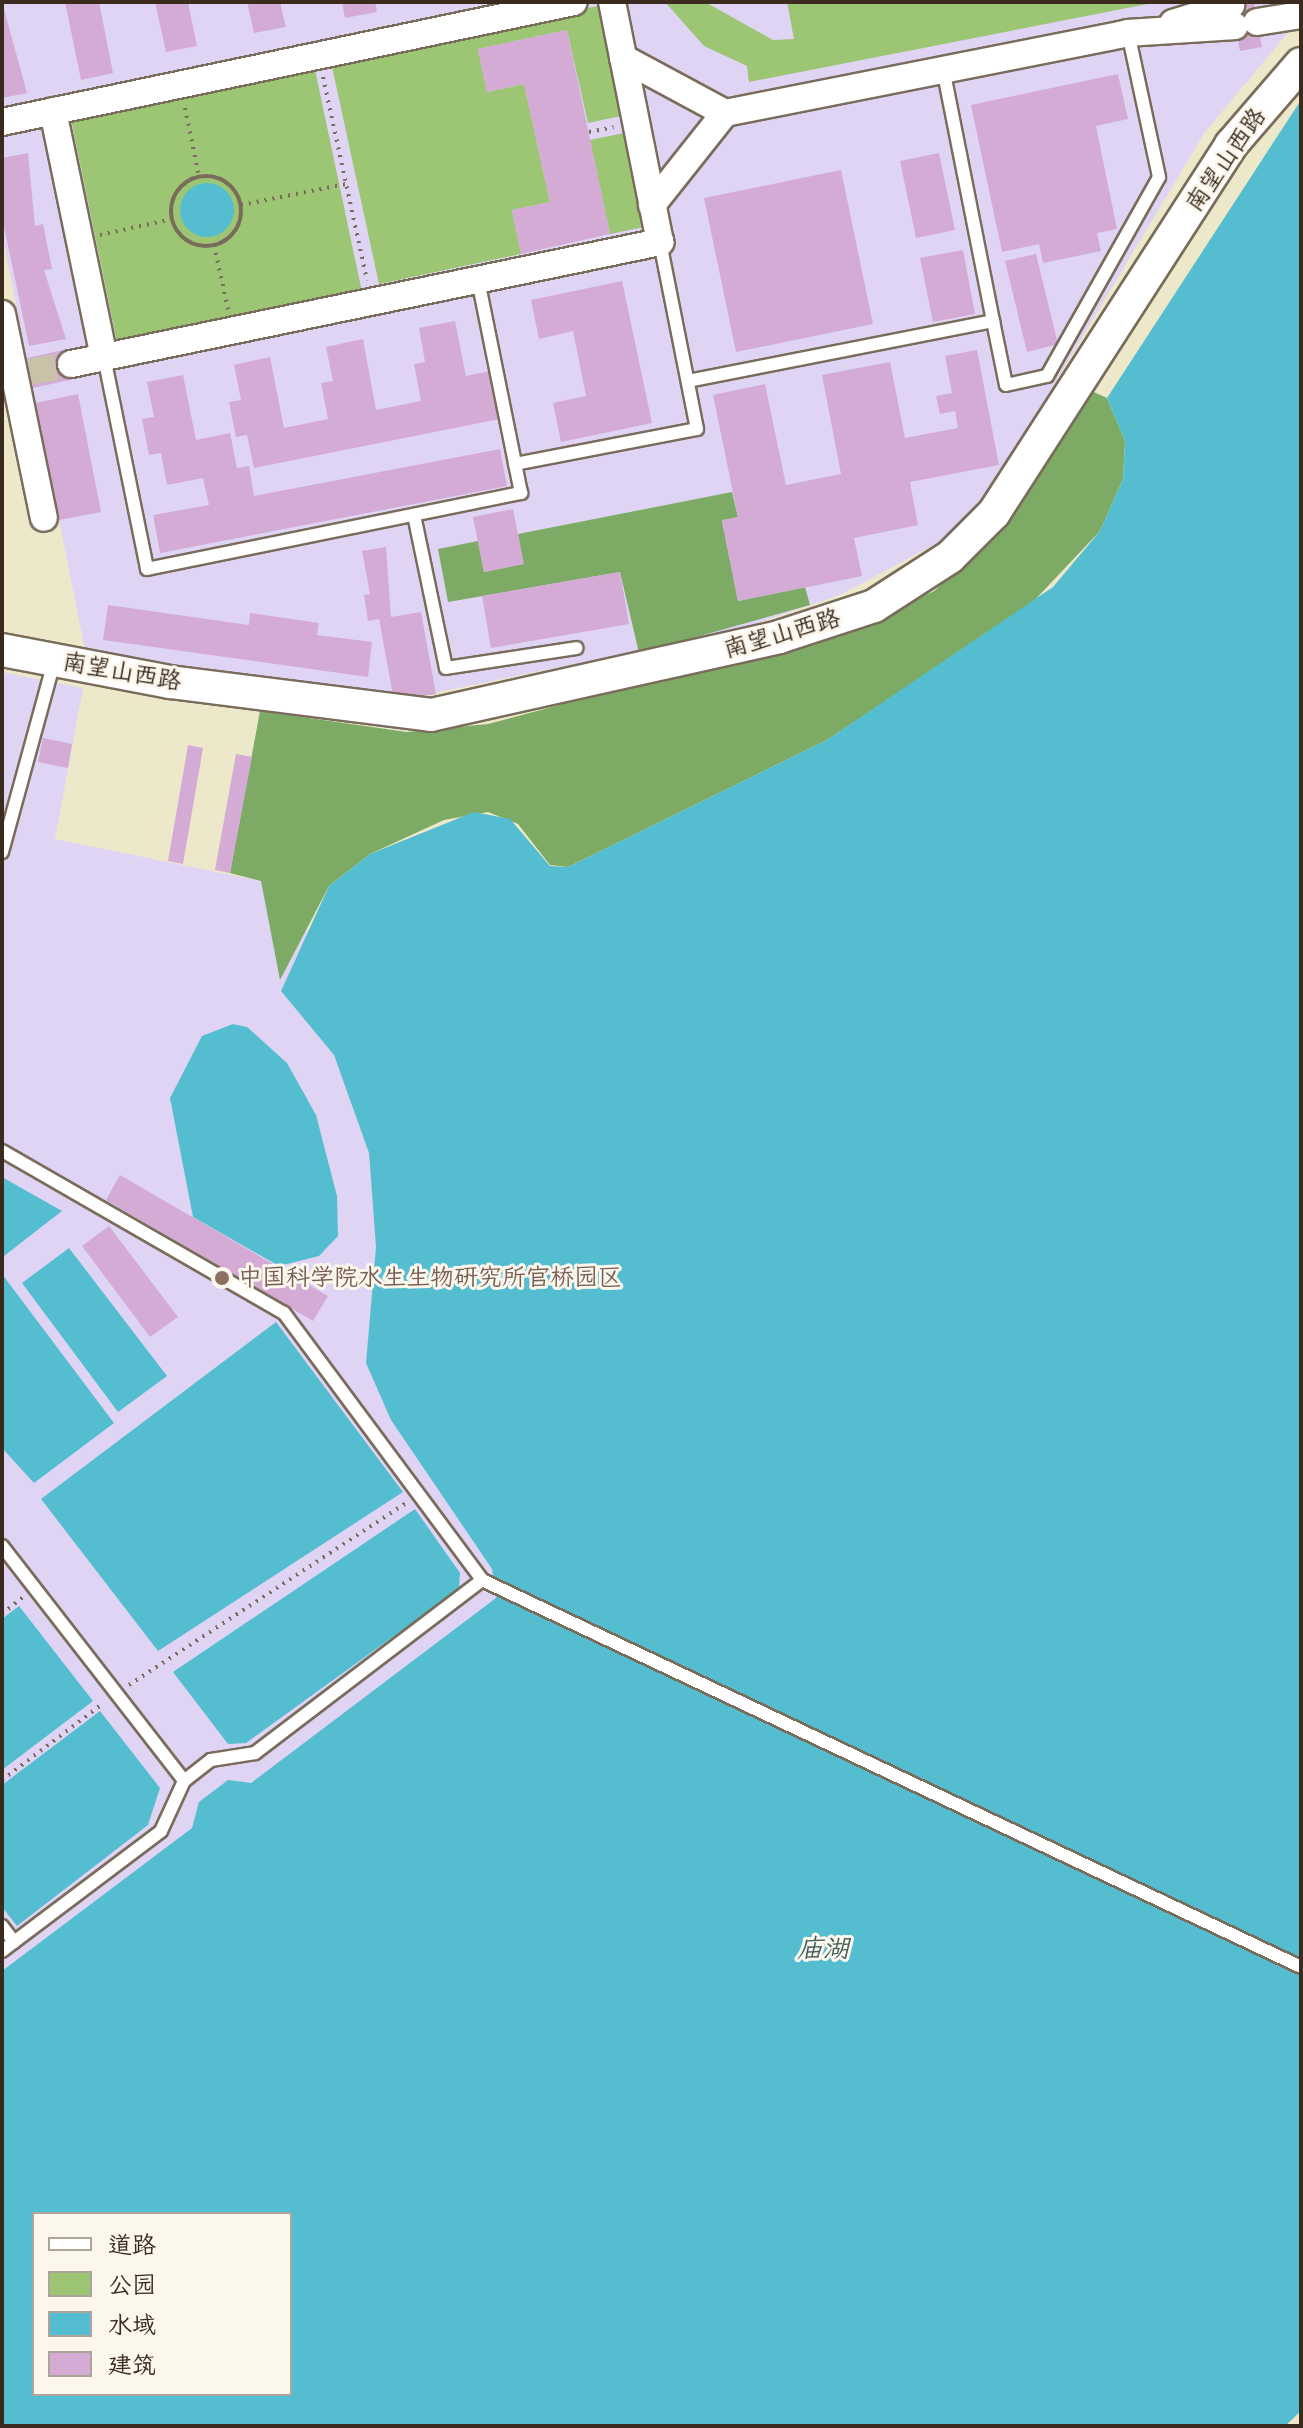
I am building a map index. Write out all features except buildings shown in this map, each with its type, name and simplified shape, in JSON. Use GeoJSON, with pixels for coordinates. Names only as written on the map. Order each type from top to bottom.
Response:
{"type":"FeatureCollection","features":[{"type":"Feature","properties":{"kind":"street"},"geometry":{"type":"LineString","coordinates":[[2,122],[574,2]]}},
{"type":"Feature","properties":{"kind":"street"},"geometry":{"type":"LineString","coordinates":[[71,364],[660,242],[612,2]]}},
{"type":"Feature","properties":{"kind":"street"},"geometry":{"type":"LineString","coordinates":[[623,58],[725,113],[1137,32],[1241,18],[1301,15]]}},
{"type":"Feature","properties":{"kind":"street","name":"南望山西路"},"geometry":{"type":"LineString","coordinates":[[2,650],[170,682],[431,715],[765,640],[874,606],[950,557],[994,513],[1231,145],[1301,64]]}},
{"type":"Feature","properties":{"kind":"street"},"geometry":{"type":"LineString","coordinates":[[53,111],[104,357]]}},
{"type":"Feature","properties":{"kind":"street"},"geometry":{"type":"LineString","coordinates":[[652,205],[725,113]]}},
{"type":"Feature","properties":{"kind":"street"},"geometry":{"type":"LineString","coordinates":[[2,314],[22,374],[44,518]]}},
{"type":"Feature","properties":{"kind":"lane"},"geometry":{"type":"LineString","coordinates":[[943,69],[1006,385],[1047,376],[1159,177],[1137,32]]}},
{"type":"Feature","properties":{"kind":"lane"},"geometry":{"type":"LineString","coordinates":[[515,464],[697,429],[660,242]]}},
{"type":"Feature","properties":{"kind":"lane"},"geometry":{"type":"LineString","coordinates":[[104,357],[147,569],[521,493],[478,280]]}},
{"type":"Feature","properties":{"kind":"lane"},"geometry":{"type":"LineString","coordinates":[[688,381],[993,321]]}},
{"type":"Feature","properties":{"kind":"lane"},"geometry":{"type":"LineString","coordinates":[[414,515],[446,668],[576,648]]}},
{"type":"Feature","properties":{"kind":"lane"},"geometry":{"type":"LineString","coordinates":[[2,852],[55,660]]}},
{"type":"Feature","properties":{"kind":"lane"},"geometry":{"type":"LineString","coordinates":[[2,1151],[284,1313],[482,1580],[1301,1967]]}},
{"type":"Feature","properties":{"kind":"lane"},"geometry":{"type":"LineString","coordinates":[[2,1546],[184,1781]]}},
{"type":"Feature","properties":{"kind":"lane"},"geometry":{"type":"LineString","coordinates":[[2,1951],[169,1824],[184,1781],[211,1760],[255,1753],[482,1580]]}},
{"type":"Feature","properties":{"kind":"lane"},"geometry":{"type":"LineString","coordinates":[[2,1926],[14,1942]]}},
{"type":"Feature","properties":{"kind":"path"},"geometry":{"type":"LineString","coordinates":[[318,56],[372,302]]}},
{"type":"Feature","properties":{"kind":"path"},"geometry":{"type":"LineString","coordinates":[[180,85],[199,176]]}},
{"type":"Feature","properties":{"kind":"path"},"geometry":{"type":"LineString","coordinates":[[199,176],[231,185],[241,205],[237,228],[214,245],[185,238],[172,219],[180,187],[199,176]]}},
{"type":"Feature","properties":{"kind":"path"},"geometry":{"type":"LineString","coordinates":[[241,205],[346,184]]}},
{"type":"Feature","properties":{"kind":"path"},"geometry":{"type":"LineString","coordinates":[[80,240],[172,219]]}},
{"type":"Feature","properties":{"kind":"path"},"geometry":{"type":"LineString","coordinates":[[214,245],[233,331]]}},
{"type":"Feature","properties":{"kind":"path"},"geometry":{"type":"LineString","coordinates":[[2,1780],[116,1693],[419,1494]]}},
{"type":"Feature","properties":{"kind":"path"},"geometry":{"type":"LineString","coordinates":[[2,1614],[35,1589]]}},
{"type":"Feature","properties":{"kind":"shaded area"},"geometry":{"type":"Polygon","coordinates":[[[2,2],[1301,2],[1301,17],[1205,132],[980,505],[947,538],[840,595],[729,633],[394,701],[86,656],[2,234],[2,2]]]}},
{"type":"Feature","properties":{"kind":"shaded area","name":"中国科学院水生生物研究所官桥园区"},"geometry":{"type":"Polygon","coordinates":[[[2,672],[83,688],[55,839],[261,881],[354,982],[529,1574],[2,2038],[2,672]]]}},
{"type":"Feature","properties":{"kind":"green space"},"geometry":{"type":"Polygon","coordinates":[[[665,2],[705,2],[773,40],[794,39],[787,2],[1158,2],[749,82],[747,66],[704,46],[665,2]]]}},
{"type":"Feature","properties":{"kind":"green space"},"geometry":{"type":"Polygon","coordinates":[[[602,5],[626,115],[588,123],[567,30],[478,49],[487,92],[524,84],[550,202],[512,210],[521,254],[379,284],[331,62],[602,5]]]}},
{"type":"Feature","properties":{"kind":"green space"},"geometry":{"type":"Polygon","coordinates":[[[314,65],[362,292],[117,342],[70,115],[314,65]]]}},
{"type":"Feature","properties":{"kind":"green space"},"geometry":{"type":"Polygon","coordinates":[[[629,132],[649,226],[610,234],[590,140],[629,132]]]}},
{"type":"Feature","properties":{"kind":"green space"},"geometry":{"type":"Polygon","coordinates":[[[1087,389],[1107,398],[1125,441],[1123,479],[1100,531],[1030,605],[827,740],[568,867],[550,865],[518,824],[488,812],[444,820],[370,854],[329,886],[280,980],[261,881],[230,873],[260,711],[407,732],[488,724],[870,622],[934,591],[980,550],[1087,389]]]}},
{"type":"Feature","properties":{"kind":"green space"},"geometry":{"type":"Polygon","coordinates":[[[732,492],[738,517],[722,521],[738,601],[805,587],[810,605],[639,653],[620,572],[448,602],[438,549],[478,541],[484,572],[523,564],[518,534],[732,492]]]}},
{"type":"Feature","properties":{"kind":"water","name":"庙湖"},"geometry":{"type":"Polygon","coordinates":[[[1301,100],[1301,2411],[1285,2426],[2,2426],[2,1971],[192,1828],[199,1802],[228,1780],[251,1783],[496,1598],[492,1569],[391,1420],[366,1363],[376,1247],[369,1153],[334,1055],[281,991],[329,886],[370,854],[474,812],[510,819],[550,866],[568,867],[827,740],[1053,587],[1100,531],[1123,479],[1125,441],[1107,398],[1301,100]]]}},
{"type":"Feature","properties":{"kind":"water"},"geometry":{"type":"Polygon","coordinates":[[[207,183],[226,191],[234,210],[226,229],[207,237],[188,229],[180,210],[188,191],[207,183]]]}},
{"type":"Feature","properties":{"kind":"water"},"geometry":{"type":"Polygon","coordinates":[[[233,1024],[247,1027],[287,1063],[316,1115],[337,1196],[338,1236],[319,1256],[279,1266],[193,1217],[170,1098],[202,1036],[233,1024]]]}},
{"type":"Feature","properties":{"kind":"water"},"geometry":{"type":"Polygon","coordinates":[[[2,1177],[62,1211],[4,1256],[2,1253],[2,1177]]]}},
{"type":"Feature","properties":{"kind":"water"},"geometry":{"type":"Polygon","coordinates":[[[69,1248],[167,1376],[118,1412],[22,1283],[69,1248]]]}},
{"type":"Feature","properties":{"kind":"water"},"geometry":{"type":"Polygon","coordinates":[[[2,1274],[114,1423],[34,1483],[2,1448],[2,1274]]]}},
{"type":"Feature","properties":{"kind":"water"},"geometry":{"type":"Polygon","coordinates":[[[276,1322],[403,1492],[158,1651],[41,1499],[276,1322]]]}},
{"type":"Feature","properties":{"kind":"water"},"geometry":{"type":"Polygon","coordinates":[[[415,1509],[460,1573],[459,1589],[246,1743],[228,1744],[173,1672],[415,1509]]]}},
{"type":"Feature","properties":{"kind":"water"},"geometry":{"type":"Polygon","coordinates":[[[19,1606],[93,1701],[2,1770],[2,1619],[19,1606]]]}},
{"type":"Feature","properties":{"kind":"water"},"geometry":{"type":"Polygon","coordinates":[[[100,1711],[160,1788],[148,1825],[17,1926],[2,1907],[2,1785],[100,1711]]]}},
{"type":"Feature","properties":{"kind":"tunnel"},"geometry":{"type":"LineString","coordinates":[[30,372],[71,364]]}},
{"type":"Feature","properties":{"kind":"place","name":"中国科学院水生生物研究所官桥园区"},"geometry":{"type":"Point","coordinates":[222,1278]}}]}
